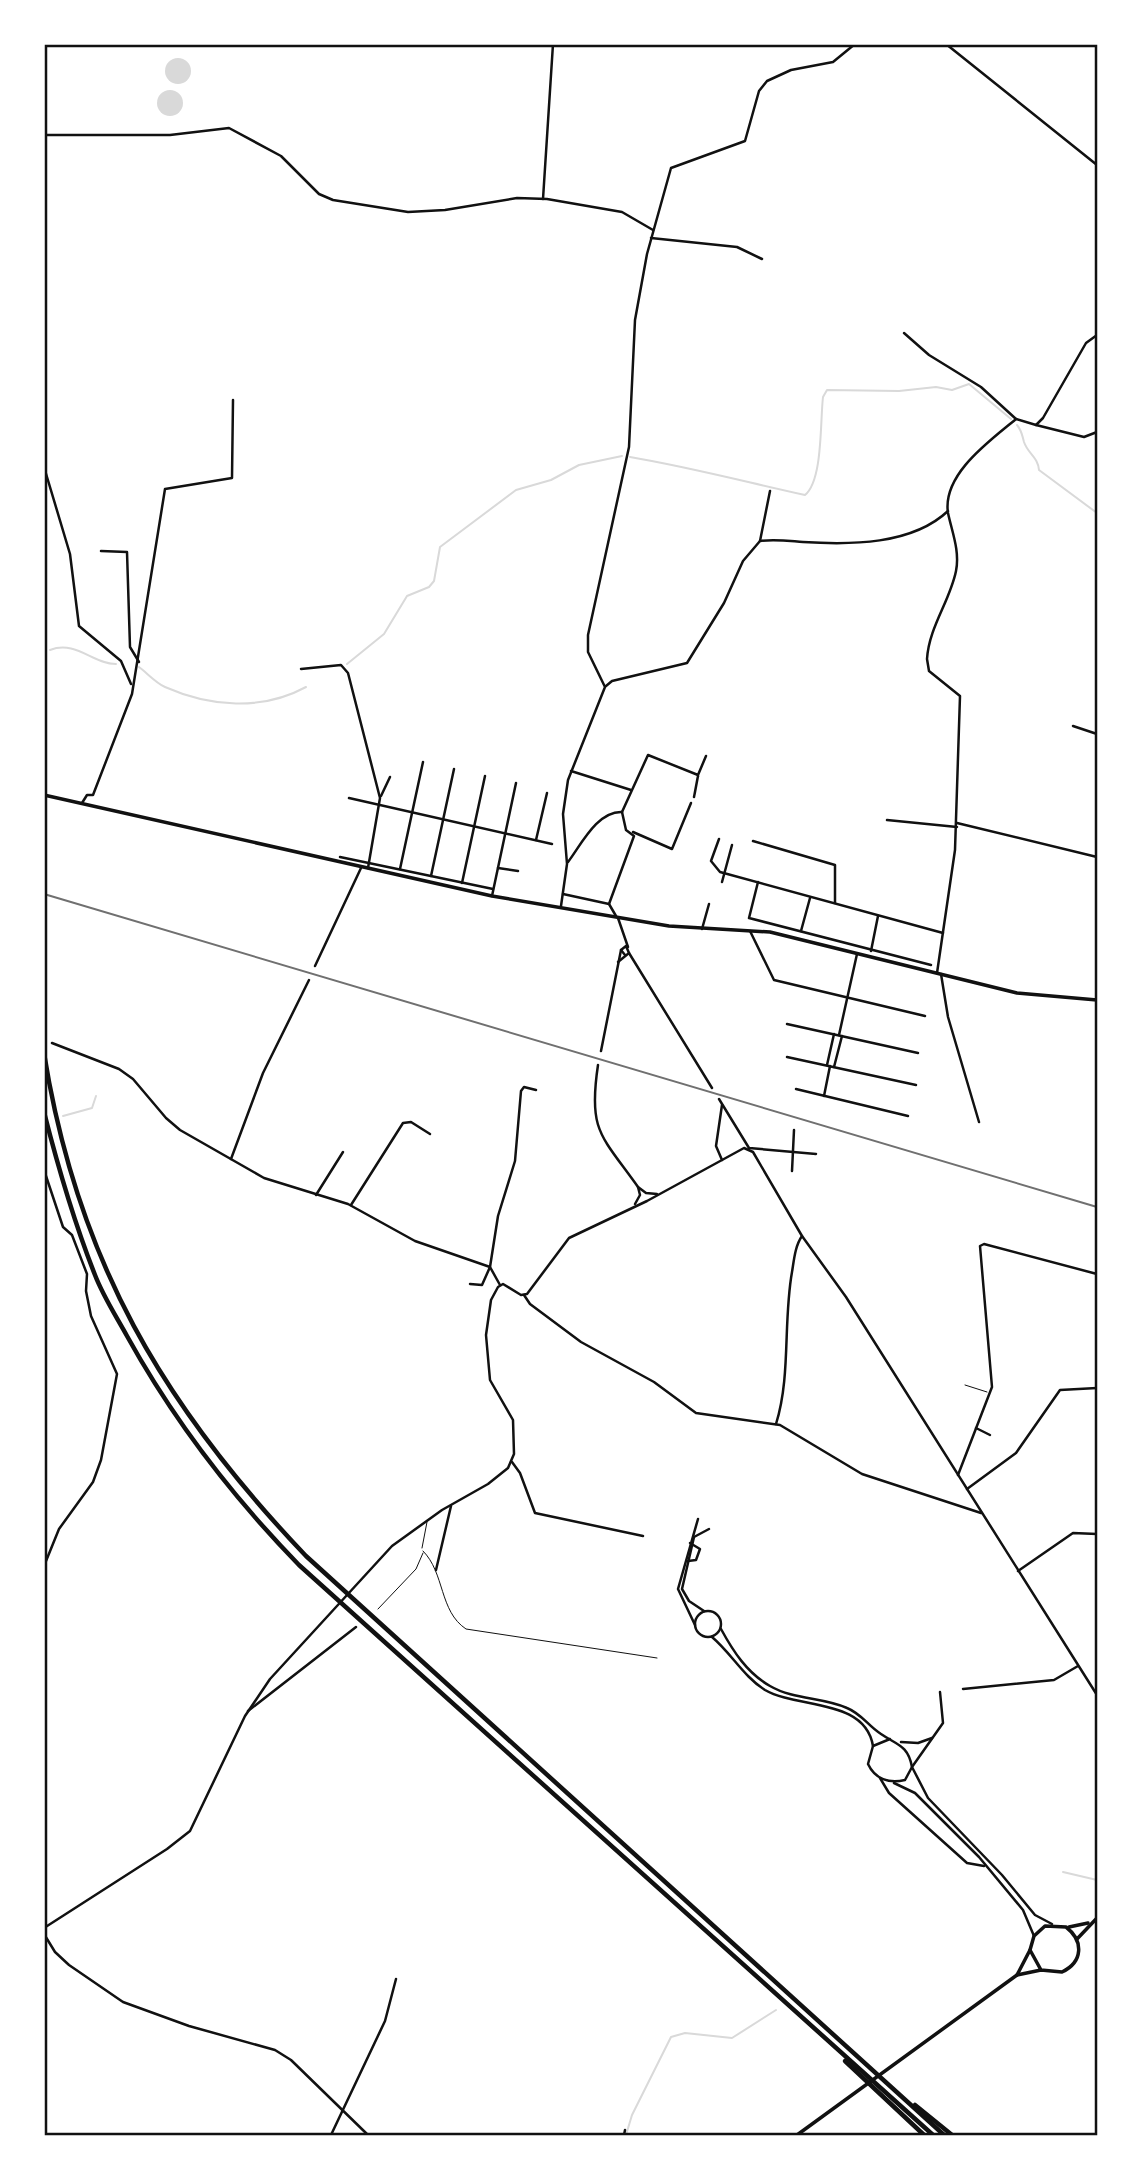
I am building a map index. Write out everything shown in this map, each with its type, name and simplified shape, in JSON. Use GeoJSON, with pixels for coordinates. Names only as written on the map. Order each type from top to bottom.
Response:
{"type":"FeatureCollection","features":[{"type":"Feature","properties":{"kind":"highway"},"geometry":{"type":"LineString","coordinates":[[44,1054],[65,1156],[106,1273],[155,1366],[222,1463],[306,1556],[504,1739],[944,2135]]}},
{"type":"Feature","properties":{"kind":"highway"},"geometry":{"type":"LineString","coordinates":[[44,1112],[55,1158],[96,1277],[155,1387],[226,1485],[299,1566],[933,2135]]}},
{"type":"Feature","properties":{"kind":"highway"},"geometry":{"type":"LineString","coordinates":[[830,2044],[924,2135]]}},
{"type":"Feature","properties":{"kind":"highway"},"geometry":{"type":"LineString","coordinates":[[886,2082],[952,2135]]}},
{"type":"Feature","properties":{"kind":"main road"},"geometry":{"type":"LineString","coordinates":[[44,795],[492,896],[669,926],[770,932],[837,946],[857,954],[1017,993],[1097,1000]]}},
{"type":"Feature","properties":{"kind":"main road"},"geometry":{"type":"LineString","coordinates":[[1017,1975],[1034,1936],[1052,1924],[1079,1927],[1097,1918]]}},
{"type":"Feature","properties":{"kind":"main road"},"geometry":{"type":"LineString","coordinates":[[1077,1940],[1090,1923]]}},
{"type":"Feature","properties":{"kind":"main road"},"geometry":{"type":"LineString","coordinates":[[797,2135],[1017,1975],[1041,1970],[1055,1973],[1069,1969],[1078,1956],[1077,1940],[1066,1927]]}},
{"type":"Feature","properties":{"kind":"main road"},"geometry":{"type":"LineString","coordinates":[[1030,1950],[1041,1970]]}},
{"type":"Feature","properties":{"kind":"street"},"geometry":{"type":"LineString","coordinates":[[543,200],[553,44]]}},
{"type":"Feature","properties":{"kind":"street"},"geometry":{"type":"LineString","coordinates":[[605,687],[588,652],[588,635],[629,447],[635,320],[651,238],[671,168],[740,145],[749,134],[759,91],[767,81],[791,70],[833,62],[855,44]]}},
{"type":"Feature","properties":{"kind":"street"},"geometry":{"type":"LineString","coordinates":[[946,44],[1097,165]]}},
{"type":"Feature","properties":{"kind":"street"},"geometry":{"type":"LineString","coordinates":[[44,137],[170,135],[229,128],[281,156],[319,194],[333,200],[408,212],[445,210],[517,198],[543,200],[622,212],[653,230]]}},
{"type":"Feature","properties":{"kind":"street"},"geometry":{"type":"LineString","coordinates":[[651,238],[737,247],[762,259]]}},
{"type":"Feature","properties":{"kind":"street"},"geometry":{"type":"LineString","coordinates":[[904,333],[929,355],[981,387],[1016,419],[1084,437],[1097,432]]}},
{"type":"Feature","properties":{"kind":"street"},"geometry":{"type":"LineString","coordinates":[[1036,425],[1055,400],[1086,343],[1097,335]]}},
{"type":"Feature","properties":{"kind":"street"},"geometry":{"type":"LineString","coordinates":[[131,684],[139,662],[164,489],[232,478],[233,400]]}},
{"type":"Feature","properties":{"kind":"street"},"geometry":{"type":"LineString","coordinates":[[979,1122],[948,1017],[939,974],[957,825],[957,753],[961,701],[955,691],[929,671],[927,659],[957,563],[948,511],[962,470],[978,449],[1016,419]]}},
{"type":"Feature","properties":{"kind":"street"},"geometry":{"type":"LineString","coordinates":[[44,467],[70,554],[79,626],[121,661],[131,684],[132,694],[91,805]]}},
{"type":"Feature","properties":{"kind":"street"},"geometry":{"type":"LineString","coordinates":[[561,906],[566,864],[563,814],[571,771],[605,687],[612,681],[687,663],[724,603],[743,561],[760,541],[770,491]]}},
{"type":"Feature","properties":{"kind":"street"},"geometry":{"type":"LineString","coordinates":[[760,541],[832,542],[888,538],[927,526],[948,511]]}},
{"type":"Feature","properties":{"kind":"street"},"geometry":{"type":"LineString","coordinates":[[101,551],[127,552],[130,647],[139,662]]}},
{"type":"Feature","properties":{"kind":"street"},"geometry":{"type":"LineString","coordinates":[[301,669],[335,665],[345,667],[380,798]]}},
{"type":"Feature","properties":{"kind":"street"},"geometry":{"type":"LineString","coordinates":[[1073,726],[1097,734]]}},
{"type":"Feature","properties":{"kind":"street"},"geometry":{"type":"LineString","coordinates":[[691,803],[672,849],[626,830],[622,812],[648,755],[698,775]]}},
{"type":"Feature","properties":{"kind":"street"},"geometry":{"type":"LineString","coordinates":[[694,797],[698,775],[706,756]]}},
{"type":"Feature","properties":{"kind":"street"},"geometry":{"type":"LineString","coordinates":[[400,869],[423,762]]}},
{"type":"Feature","properties":{"kind":"street"},"geometry":{"type":"LineString","coordinates":[[431,876],[454,769]]}},
{"type":"Feature","properties":{"kind":"street"},"geometry":{"type":"LineString","coordinates":[[571,771],[631,790]]}},
{"type":"Feature","properties":{"kind":"street"},"geometry":{"type":"LineString","coordinates":[[462,883],[485,776]]}},
{"type":"Feature","properties":{"kind":"street"},"geometry":{"type":"LineString","coordinates":[[368,868],[378,805],[390,777]]}},
{"type":"Feature","properties":{"kind":"street"},"geometry":{"type":"LineString","coordinates":[[492,896],[516,783]]}},
{"type":"Feature","properties":{"kind":"street"},"geometry":{"type":"LineString","coordinates":[[536,840],[547,793]]}},
{"type":"Feature","properties":{"kind":"street"},"geometry":{"type":"LineString","coordinates":[[82,803],[87,795],[93,795]]}},
{"type":"Feature","properties":{"kind":"street"},"geometry":{"type":"LineString","coordinates":[[349,798],[552,844]]}},
{"type":"Feature","properties":{"kind":"street"},"geometry":{"type":"LineString","coordinates":[[566,864],[598,824],[611,813],[622,812]]}},
{"type":"Feature","properties":{"kind":"street"},"geometry":{"type":"LineString","coordinates":[[887,820],[957,825],[1097,857]]}},
{"type":"Feature","properties":{"kind":"street"},"geometry":{"type":"LineString","coordinates":[[609,904],[633,839],[632,832]]}},
{"type":"Feature","properties":{"kind":"street"},"geometry":{"type":"LineString","coordinates":[[719,839],[712,864],[724,873],[943,933]]}},
{"type":"Feature","properties":{"kind":"street"},"geometry":{"type":"LineString","coordinates":[[753,841],[835,864],[835,904]]}},
{"type":"Feature","properties":{"kind":"street"},"geometry":{"type":"LineString","coordinates":[[722,882],[732,845]]}},
{"type":"Feature","properties":{"kind":"street"},"geometry":{"type":"LineString","coordinates":[[340,857],[493,890]]}},
{"type":"Feature","properties":{"kind":"street"},"geometry":{"type":"LineString","coordinates":[[315,966],[361,866]]}},
{"type":"Feature","properties":{"kind":"street"},"geometry":{"type":"LineString","coordinates":[[498,868],[518,871]]}},
{"type":"Feature","properties":{"kind":"street"},"geometry":{"type":"LineString","coordinates":[[758,882],[749,918],[801,931],[837,946],[931,965]]}},
{"type":"Feature","properties":{"kind":"street"},"geometry":{"type":"LineString","coordinates":[[563,894],[609,904],[622,923],[629,953],[712,1088]]}},
{"type":"Feature","properties":{"kind":"street"},"geometry":{"type":"LineString","coordinates":[[801,931],[811,897]]}},
{"type":"Feature","properties":{"kind":"street"},"geometry":{"type":"LineString","coordinates":[[702,929],[709,904]]}},
{"type":"Feature","properties":{"kind":"street"},"geometry":{"type":"LineString","coordinates":[[871,951],[878,916]]}},
{"type":"Feature","properties":{"kind":"street"},"geometry":{"type":"LineString","coordinates":[[770,932],[771,924]]}},
{"type":"Feature","properties":{"kind":"street"},"geometry":{"type":"LineString","coordinates":[[750,931],[774,980],[925,1016]]}},
{"type":"Feature","properties":{"kind":"street"},"geometry":{"type":"LineString","coordinates":[[601,1051],[617,963],[625,936]]}},
{"type":"Feature","properties":{"kind":"street"},"geometry":{"type":"LineString","coordinates":[[621,949],[628,947]]}},
{"type":"Feature","properties":{"kind":"street"},"geometry":{"type":"LineString","coordinates":[[621,949],[625,955]]}},
{"type":"Feature","properties":{"kind":"street"},"geometry":{"type":"LineString","coordinates":[[617,963],[629,953]]}},
{"type":"Feature","properties":{"kind":"street"},"geometry":{"type":"LineString","coordinates":[[824,1096],[857,954]]}},
{"type":"Feature","properties":{"kind":"street"},"geometry":{"type":"LineString","coordinates":[[230,1159],[249,1117],[258,1086],[309,980]]}},
{"type":"Feature","properties":{"kind":"street"},"geometry":{"type":"LineString","coordinates":[[787,1024],[918,1053]]}},
{"type":"Feature","properties":{"kind":"street"},"geometry":{"type":"LineString","coordinates":[[830,1066],[838,1035]]}},
{"type":"Feature","properties":{"kind":"street"},"geometry":{"type":"LineString","coordinates":[[52,1043],[119,1069],[134,1079],[166,1118],[230,1159],[280,1185],[351,1205],[415,1241],[490,1267],[500,1285],[524,1295],[530,1304],[581,1342],[654,1382],[690,1410],[716,1418],[776,1424],[862,1474],[981,1513]]}},
{"type":"Feature","properties":{"kind":"street"},"geometry":{"type":"LineString","coordinates":[[787,1057],[916,1085]]}},
{"type":"Feature","properties":{"kind":"street"},"geometry":{"type":"LineString","coordinates":[[598,1065],[594,1096],[595,1118],[603,1137],[638,1187],[646,1193],[660,1194]]}},
{"type":"Feature","properties":{"kind":"street"},"geometry":{"type":"LineString","coordinates":[[470,1284],[482,1285],[490,1267],[496,1224],[518,1142],[521,1091],[524,1087],[536,1090]]}},
{"type":"Feature","properties":{"kind":"street"},"geometry":{"type":"LineString","coordinates":[[796,1089],[908,1116]]}},
{"type":"Feature","properties":{"kind":"street"},"geometry":{"type":"LineString","coordinates":[[719,1099],[788,1214],[846,1297],[1097,1695]]}},
{"type":"Feature","properties":{"kind":"street"},"geometry":{"type":"LineString","coordinates":[[722,1160],[716,1146],[723,1104]]}},
{"type":"Feature","properties":{"kind":"street"},"geometry":{"type":"LineString","coordinates":[[351,1205],[403,1123],[411,1122],[430,1134]]}},
{"type":"Feature","properties":{"kind":"street"},"geometry":{"type":"LineString","coordinates":[[792,1171],[794,1130]]}},
{"type":"Feature","properties":{"kind":"street"},"geometry":{"type":"LineString","coordinates":[[524,1295],[569,1238],[647,1201],[722,1160],[749,1149],[816,1154]]}},
{"type":"Feature","properties":{"kind":"street"},"geometry":{"type":"LineString","coordinates":[[316,1195],[343,1152]]}},
{"type":"Feature","properties":{"kind":"street"},"geometry":{"type":"LineString","coordinates":[[44,1170],[63,1227],[72,1235],[87,1274],[86,1291],[91,1316],[117,1374],[101,1460],[93,1482],[60,1529],[44,1566]]}},
{"type":"Feature","properties":{"kind":"street"},"geometry":{"type":"LineString","coordinates":[[638,1187],[640,1195],[647,1201]]}},
{"type":"Feature","properties":{"kind":"street"},"geometry":{"type":"LineString","coordinates":[[646,1193],[647,1201]]}},
{"type":"Feature","properties":{"kind":"street"},"geometry":{"type":"LineString","coordinates":[[634,1206],[640,1195]]}},
{"type":"Feature","properties":{"kind":"street"},"geometry":{"type":"LineString","coordinates":[[776,1424],[785,1388],[788,1299],[796,1248],[802,1236]]}},
{"type":"Feature","properties":{"kind":"street"},"geometry":{"type":"LineString","coordinates":[[958,1475],[992,1387],[979,1252],[984,1244],[1097,1274]]}},
{"type":"Feature","properties":{"kind":"street"},"geometry":{"type":"LineString","coordinates":[[500,1285],[491,1300],[486,1335],[490,1380],[513,1420],[512,1462],[520,1473],[535,1513],[643,1536]]}},
{"type":"Feature","properties":{"kind":"street"},"geometry":{"type":"LineString","coordinates":[[967,1489],[1016,1453],[1060,1390],[1097,1388]]}},
{"type":"Feature","properties":{"kind":"street"},"geometry":{"type":"LineString","coordinates":[[976,1428],[990,1435]]}},
{"type":"Feature","properties":{"kind":"street"},"geometry":{"type":"LineString","coordinates":[[44,1928],[190,1831],[248,1711],[270,1679],[392,1546],[452,1503],[488,1484],[512,1462]]}},
{"type":"Feature","properties":{"kind":"street"},"geometry":{"type":"LineString","coordinates":[[436,1570],[452,1503]]}},
{"type":"Feature","properties":{"kind":"street"},"geometry":{"type":"LineString","coordinates":[[442,1510],[448,1516]]}},
{"type":"Feature","properties":{"kind":"street"},"geometry":{"type":"LineString","coordinates":[[698,1519],[679,1593],[700,1635],[712,1637],[755,1683],[787,1700],[847,1713],[867,1729],[873,1746],[868,1763],[889,1793],[967,1863],[987,1867]]}},
{"type":"Feature","properties":{"kind":"street"},"geometry":{"type":"LineString","coordinates":[[691,1543],[699,1533],[709,1529]]}},
{"type":"Feature","properties":{"kind":"street"},"geometry":{"type":"LineString","coordinates":[[1018,1571],[1073,1533],[1097,1534]]}},
{"type":"Feature","properties":{"kind":"street"},"geometry":{"type":"LineString","coordinates":[[686,1560],[698,1558],[699,1547],[691,1543]]}},
{"type":"Feature","properties":{"kind":"street"},"geometry":{"type":"LineString","coordinates":[[686,1560],[682,1581],[684,1595],[704,1611],[716,1613],[721,1620],[721,1629],[750,1670],[768,1685],[789,1695],[849,1708],[890,1739],[918,1743],[934,1736]]}},
{"type":"Feature","properties":{"kind":"street"},"geometry":{"type":"LineString","coordinates":[[695,1625],[697,1616],[704,1611]]}},
{"type":"Feature","properties":{"kind":"street"},"geometry":{"type":"LineString","coordinates":[[248,1711],[356,1627]]}},
{"type":"Feature","properties":{"kind":"street"},"geometry":{"type":"LineString","coordinates":[[712,1637],[721,1629]]}},
{"type":"Feature","properties":{"kind":"street"},"geometry":{"type":"LineString","coordinates":[[963,1689],[1054,1680],[1078,1666]]}},
{"type":"Feature","properties":{"kind":"street"},"geometry":{"type":"LineString","coordinates":[[891,1782],[908,1779],[922,1749],[934,1736],[944,1716],[940,1692]]}},
{"type":"Feature","properties":{"kind":"street"},"geometry":{"type":"LineString","coordinates":[[873,1746],[890,1739]]}},
{"type":"Feature","properties":{"kind":"street"},"geometry":{"type":"LineString","coordinates":[[897,1741],[906,1749],[928,1798],[1002,1875],[1035,1915],[1052,1924]]}},
{"type":"Feature","properties":{"kind":"street"},"geometry":{"type":"LineString","coordinates":[[880,1778],[915,1793],[987,1867],[1023,1910],[1034,1936]]}},
{"type":"Feature","properties":{"kind":"street"},"geometry":{"type":"LineString","coordinates":[[44,1934],[55,1952],[106,1993],[177,2022],[275,2050],[291,2060],[369,2135]]}},
{"type":"Feature","properties":{"kind":"street"},"geometry":{"type":"LineString","coordinates":[[44,1944],[46,1939]]}},
{"type":"Feature","properties":{"kind":"street"},"geometry":{"type":"LineString","coordinates":[[331,2135],[385,2021],[396,1979]]}},
{"type":"Feature","properties":{"kind":"lane"},"geometry":{"type":"LineString","coordinates":[[965,1385],[989,1393]]}},
{"type":"Feature","properties":{"kind":"lane"},"geometry":{"type":"LineString","coordinates":[[378,1609],[416,1569],[423,1551],[428,1520]]}},
{"type":"Feature","properties":{"kind":"lane"},"geometry":{"type":"LineString","coordinates":[[423,1551],[436,1570],[451,1614],[466,1629],[657,1658]]}},
{"type":"Feature","properties":{"kind":"shaded area"},"geometry":{"type":"Polygon","coordinates":[[[178,58],[187,62],[191,71],[187,80],[178,84],[169,80],[165,71],[169,62],[178,58]]]}},
{"type":"Feature","properties":{"kind":"shaded area"},"geometry":{"type":"Polygon","coordinates":[[[170,90],[179,94],[183,103],[179,112],[170,116],[161,112],[157,103],[161,94],[170,90]]]}},
{"type":"Feature","properties":{"kind":"waterway"},"geometry":{"type":"LineString","coordinates":[[630,457],[805,495],[811,488],[818,464],[823,397],[827,390],[899,391],[936,387],[952,390],[969,384],[1011,419]]}},
{"type":"Feature","properties":{"kind":"waterway"},"geometry":{"type":"LineString","coordinates":[[1017,425],[1039,470],[1097,513]]}},
{"type":"Feature","properties":{"kind":"waterway"},"geometry":{"type":"LineString","coordinates":[[347,664],[384,634],[407,596],[429,587],[434,581],[440,547],[516,490],[551,480],[579,465],[622,456]]}},
{"type":"Feature","properties":{"kind":"waterway"},"geometry":{"type":"LineString","coordinates":[[50,650],[68,648],[116,664]]}},
{"type":"Feature","properties":{"kind":"waterway"},"geometry":{"type":"LineString","coordinates":[[139,667],[165,687],[182,694],[218,702],[236,704],[272,700],[306,687]]}},
{"type":"Feature","properties":{"kind":"waterway"},"geometry":{"type":"LineString","coordinates":[[63,1116],[92,1108],[96,1096]]}},
{"type":"Feature","properties":{"kind":"waterway"},"geometry":{"type":"LineString","coordinates":[[1063,1872],[1097,1880]]}},
{"type":"Feature","properties":{"kind":"waterway"},"geometry":{"type":"LineString","coordinates":[[626,2135],[632,2115],[671,2037],[685,2033],[732,2038],[776,2010]]}},
{"type":"Feature","properties":{"kind":"railway"},"geometry":{"type":"LineString","coordinates":[[44,894],[1097,1207]]}}]}
